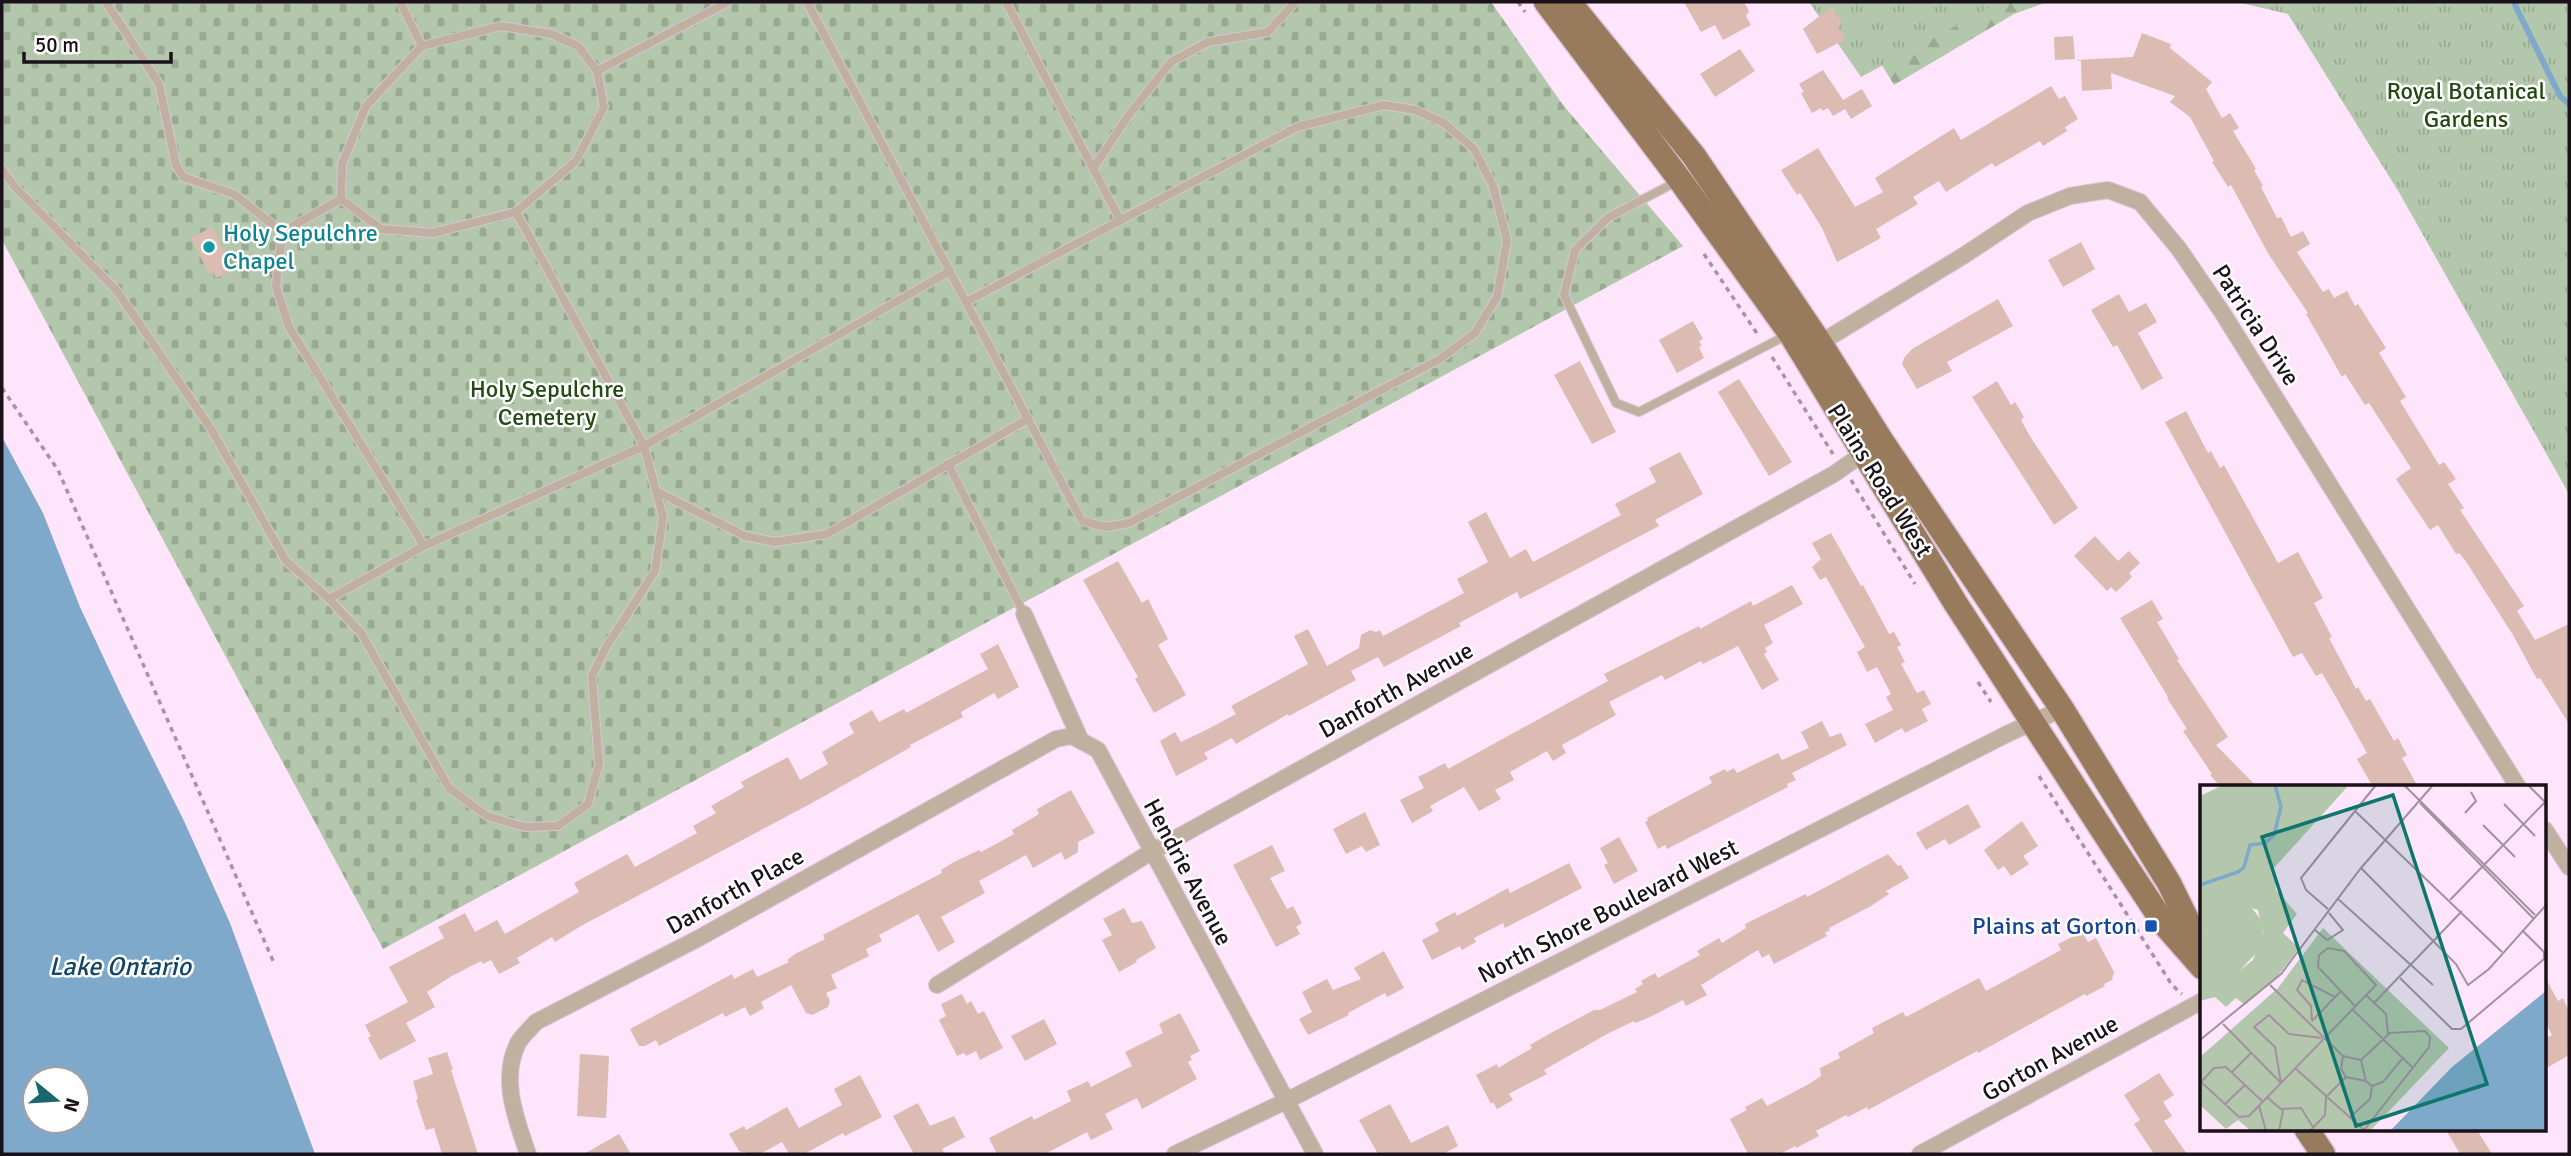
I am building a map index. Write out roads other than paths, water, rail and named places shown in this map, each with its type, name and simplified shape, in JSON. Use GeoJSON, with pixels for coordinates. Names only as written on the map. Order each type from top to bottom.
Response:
{"type":"FeatureCollection","features":[{"type":"Feature","properties":{"kind":"main road","name":"Plains Road West"},"geometry":{"type":"LineString","coordinates":[[1569,2],[1694,156],[1820,343],[1863,453],[2062,709],[2169,883],[2200,946]]}},
{"type":"Feature","properties":{"kind":"main road","name":"Plains Road West"},"geometry":{"type":"LineString","coordinates":[[1536,7],[1681,180],[1790,334],[1956,604],[2023,727],[2165,925],[2200,965]]}},
{"type":"Feature","properties":{"kind":"main road"},"geometry":{"type":"LineString","coordinates":[[2308,1132],[2322,1154]]}},
{"type":"Feature","properties":{"kind":"street","name":"Patricia Drive"},"geometry":{"type":"LineString","coordinates":[[1820,343],[2028,213],[2070,197],[2108,190],[2140,202],[2179,249],[2222,312],[2517,785]]}},
{"type":"Feature","properties":{"kind":"street","name":"Danforth Avenue"},"geometry":{"type":"LineString","coordinates":[[937,985],[1151,852],[1863,453]]}},
{"type":"Feature","properties":{"kind":"street","name":"Hendrie Avenue"},"geometry":{"type":"LineString","coordinates":[[1024,614],[1081,741],[1098,750],[1315,1154]]}},
{"type":"Feature","properties":{"kind":"street","name":"North Shore Boulevard West"},"geometry":{"type":"LineString","coordinates":[[1175,1154],[1286,1101],[2062,709]]}},
{"type":"Feature","properties":{"kind":"street","name":"Danforth Place"},"geometry":{"type":"LineString","coordinates":[[528,1154],[511,1098],[510,1070],[518,1043],[536,1023],[711,932],[1056,739],[1072,736],[1081,741]]}},
{"type":"Feature","properties":{"kind":"street"},"geometry":{"type":"LineString","coordinates":[[2546,832],[2569,867]]}},
{"type":"Feature","properties":{"kind":"street","name":"Gorton Avenue"},"geometry":{"type":"LineString","coordinates":[[1920,1154],[2198,1003]]}},
{"type":"Feature","properties":{"kind":"lane"},"geometry":{"type":"LineString","coordinates":[[106,2],[159,84],[176,165],[183,177],[234,194],[282,232]]}},
{"type":"Feature","properties":{"kind":"lane"},"geometry":{"type":"LineString","coordinates":[[400,2],[422,46]]}},
{"type":"Feature","properties":{"kind":"lane"},"geometry":{"type":"LineString","coordinates":[[597,71],[728,2]]}},
{"type":"Feature","properties":{"kind":"lane"},"geometry":{"type":"LineString","coordinates":[[807,2],[1082,521],[1106,527],[1129,523],[1440,359],[1475,333],[1497,297],[1507,240],[1493,186],[1474,149],[1444,123],[1415,110],[1384,105],[1297,127],[966,302]]}},
{"type":"Feature","properties":{"kind":"lane"},"geometry":{"type":"LineString","coordinates":[[1006,2],[1120,220]]}},
{"type":"Feature","properties":{"kind":"lane"},"geometry":{"type":"LineString","coordinates":[[1093,169],[1128,116],[1171,62],[1208,42],[1268,32],[1295,2]]}},
{"type":"Feature","properties":{"kind":"lane"},"geometry":{"type":"LineString","coordinates":[[500,26],[551,34],[578,46],[597,71],[604,107],[576,161],[516,212],[433,233],[381,229],[341,199],[342,164],[366,106],[422,46],[500,26]]}},
{"type":"Feature","properties":{"kind":"lane"},"geometry":{"type":"LineString","coordinates":[[2,169],[14,186],[117,291],[211,429],[286,561],[329,599],[361,633],[449,788],[487,816],[525,827],[558,826],[588,804],[599,764],[592,676],[605,649],[655,571],[663,517],[644,446],[516,212]]}},
{"type":"Feature","properties":{"kind":"lane"},"geometry":{"type":"LineString","coordinates":[[1681,180],[1609,217],[1575,250],[1564,295],[1616,403],[1639,412],[1790,334]]}},
{"type":"Feature","properties":{"kind":"lane"},"geometry":{"type":"LineString","coordinates":[[282,232],[341,199]]}},
{"type":"Feature","properties":{"kind":"lane"},"geometry":{"type":"LineString","coordinates":[[282,232],[276,287],[289,327],[424,545]]}},
{"type":"Feature","properties":{"kind":"lane"},"geometry":{"type":"LineString","coordinates":[[329,599],[424,545],[644,446],[950,271]]}},
{"type":"Feature","properties":{"kind":"lane"},"geometry":{"type":"LineString","coordinates":[[656,491],[745,536],[775,542],[827,534],[1028,419]]}},
{"type":"Feature","properties":{"kind":"lane"},"geometry":{"type":"LineString","coordinates":[[948,464],[1024,614]]}},
{"type":"Feature","properties":{"kind":"water","name":"Lake Ontario"},"geometry":{"type":"Polygon","coordinates":[[[2,437],[43,513],[80,607],[184,821],[230,923],[315,1154],[2,1154],[2,437]]]}},
{"type":"Feature","properties":{"kind":"waterway"},"geometry":{"type":"LineString","coordinates":[[2516,2],[2515,5],[2560,96],[2569,104]]}},
{"type":"Feature","properties":{"kind":"place","name":"Holy Sepulchre Chapel"},"geometry":{"type":"Point","coordinates":[209,247]}},
{"type":"Feature","properties":{"kind":"place","name":"Plains at Gorton"},"geometry":{"type":"Point","coordinates":[2151,926]}},
{"type":"Feature","properties":{"kind":"park label","name":"Royal Botanical Gardens"},"geometry":{"type":"Point","coordinates":[2466,105]}},
{"type":"Feature","properties":{"kind":"park label","name":"Holy Sepulchre Cemetery"},"geometry":{"type":"Point","coordinates":[547,403]}}]}
